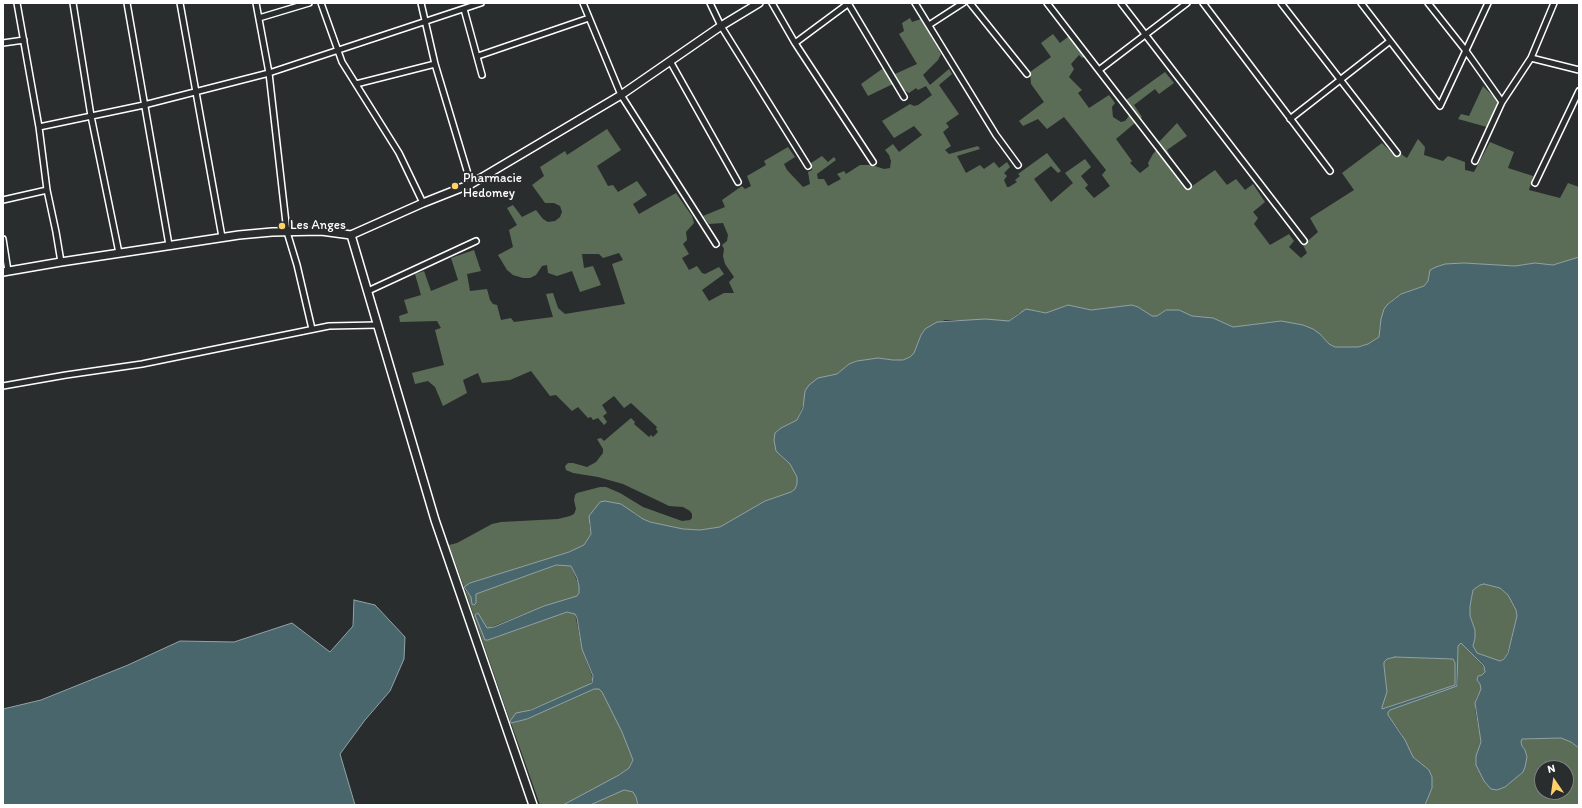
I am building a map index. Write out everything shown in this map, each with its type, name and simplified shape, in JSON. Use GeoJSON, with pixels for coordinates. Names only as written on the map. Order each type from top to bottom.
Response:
{"type":"FeatureCollection","features":[{"type":"Feature","properties":{"kind":"street"},"geometry":{"type":"LineString","coordinates":[[17,3],[39,127],[47,190],[61,262]]}},
{"type":"Feature","properties":{"kind":"street"},"geometry":{"type":"LineString","coordinates":[[73,3],[91,116],[119,252]]}},
{"type":"Feature","properties":{"kind":"street"},"geometry":{"type":"LineString","coordinates":[[127,3],[169,245]]}},
{"type":"Feature","properties":{"kind":"street"},"geometry":{"type":"LineString","coordinates":[[180,3],[222,237]]}},
{"type":"Feature","properties":{"kind":"street"},"geometry":{"type":"LineString","coordinates":[[256,3],[269,73],[287,232],[297,265],[312,329]]}},
{"type":"Feature","properties":{"kind":"street"},"geometry":{"type":"LineString","coordinates":[[259,18],[310,3]]}},
{"type":"Feature","properties":{"kind":"street"},"geometry":{"type":"LineString","coordinates":[[321,3],[330,25],[337,51],[399,153],[423,203]]}},
{"type":"Feature","properties":{"kind":"street"},"geometry":{"type":"LineString","coordinates":[[421,3],[435,64],[471,184]]}},
{"type":"Feature","properties":{"kind":"street"},"geometry":{"type":"LineString","coordinates":[[39,127],[144,105],[269,73],[481,3]]}},
{"type":"Feature","properties":{"kind":"street"},"geometry":{"type":"LineString","coordinates":[[584,3],[621,96],[716,244]]}},
{"type":"Feature","properties":{"kind":"street"},"geometry":{"type":"LineString","coordinates":[[710,3],[721,26],[808,166]]}},
{"type":"Feature","properties":{"kind":"street"},"geometry":{"type":"LineString","coordinates":[[3,239],[6,272],[119,252],[255,233],[321,231],[351,235],[423,203],[471,184],[621,96],[721,26],[759,3]]}},
{"type":"Feature","properties":{"kind":"street"},"geometry":{"type":"LineString","coordinates":[[772,3],[795,42],[873,162]]}},
{"type":"Feature","properties":{"kind":"street"},"geometry":{"type":"LineString","coordinates":[[795,42],[849,3],[904,97]]}},
{"type":"Feature","properties":{"kind":"street"},"geometry":{"type":"LineString","coordinates":[[915,3],[996,135],[1018,165]]}},
{"type":"Feature","properties":{"kind":"street"},"geometry":{"type":"LineString","coordinates":[[929,25],[963,3]]}},
{"type":"Feature","properties":{"kind":"street"},"geometry":{"type":"LineString","coordinates":[[970,3],[1026,74]]}},
{"type":"Feature","properties":{"kind":"street"},"geometry":{"type":"LineString","coordinates":[[1047,3],[1188,186]]}},
{"type":"Feature","properties":{"kind":"street"},"geometry":{"type":"LineString","coordinates":[[1120,3],[1304,241]]}},
{"type":"Feature","properties":{"kind":"street"},"geometry":{"type":"LineString","coordinates":[[1099,70],[1187,3]]}},
{"type":"Feature","properties":{"kind":"street"},"geometry":{"type":"LineString","coordinates":[[1203,3],[1330,171]]}},
{"type":"Feature","properties":{"kind":"street"},"geometry":{"type":"LineString","coordinates":[[1281,3],[1397,153]]}},
{"type":"Feature","properties":{"kind":"street"},"geometry":{"type":"LineString","coordinates":[[1361,3],[1440,106],[1488,3]]}},
{"type":"Feature","properties":{"kind":"street"},"geometry":{"type":"LineString","coordinates":[[1428,3],[1466,51],[1502,102]]}},
{"type":"Feature","properties":{"kind":"street"},"geometry":{"type":"LineString","coordinates":[[1475,161],[1502,102],[1531,58],[1554,3]]}},
{"type":"Feature","properties":{"kind":"street"},"geometry":{"type":"LineString","coordinates":[[464,9],[482,75]]}},
{"type":"Feature","properties":{"kind":"street"},"geometry":{"type":"LineString","coordinates":[[478,56],[589,18]]}},
{"type":"Feature","properties":{"kind":"street"},"geometry":{"type":"LineString","coordinates":[[3,43],[24,40]]}},
{"type":"Feature","properties":{"kind":"street"},"geometry":{"type":"LineString","coordinates":[[1290,119],[1390,41]]}},
{"type":"Feature","properties":{"kind":"street"},"geometry":{"type":"LineString","coordinates":[[1531,58],[1579,70]]}},
{"type":"Feature","properties":{"kind":"street"},"geometry":{"type":"LineString","coordinates":[[670,61],[738,182]]}},
{"type":"Feature","properties":{"kind":"street"},"geometry":{"type":"LineString","coordinates":[[356,84],[435,64]]}},
{"type":"Feature","properties":{"kind":"street"},"geometry":{"type":"LineString","coordinates":[[1536,183],[1579,91]]}},
{"type":"Feature","properties":{"kind":"street"},"geometry":{"type":"LineString","coordinates":[[3,200],[47,190]]}},
{"type":"Feature","properties":{"kind":"street"},"geometry":{"type":"LineString","coordinates":[[351,235],[435,520],[533,805]]}},
{"type":"Feature","properties":{"kind":"street"},"geometry":{"type":"LineString","coordinates":[[368,291],[476,240]]}},
{"type":"Feature","properties":{"kind":"street"},"geometry":{"type":"LineString","coordinates":[[3,386],[142,364],[269,340],[329,326],[378,326]]}},
{"type":"Feature","properties":{"kind":"green space"},"geometry":{"type":"Polygon","coordinates":[[[910,18],[912,22],[921,19],[941,54],[938,60],[923,75],[930,85],[949,69],[952,74],[939,85],[959,114],[946,123],[949,127],[943,132],[951,146],[945,150],[949,154],[978,146],[980,149],[957,156],[966,173],[980,165],[984,169],[994,162],[999,168],[1007,162],[1010,167],[1004,173],[1007,176],[1004,180],[1007,187],[1009,187],[1017,182],[1015,180],[1020,176],[1018,174],[1047,153],[1061,171],[1058,173],[1051,166],[1034,179],[1051,202],[1073,183],[1065,173],[1085,159],[1091,167],[1081,176],[1088,185],[1085,188],[1094,198],[1110,186],[1102,175],[1106,170],[1064,117],[1047,129],[1038,119],[1023,126],[1019,121],[1044,102],[1031,84],[1030,72],[1051,57],[1041,43],[1053,34],[1060,43],[1073,33],[1098,63],[1094,66],[1085,57],[1082,58],[1079,55],[1071,64],[1074,69],[1069,77],[1082,90],[1078,93],[1089,108],[1109,95],[1115,103],[1112,107],[1113,117],[1121,122],[1125,121],[1133,111],[1126,100],[1165,72],[1174,83],[1159,94],[1155,89],[1134,105],[1142,117],[1116,139],[1132,161],[1130,163],[1140,173],[1149,166],[1148,163],[1160,146],[1158,143],[1177,123],[1187,136],[1167,150],[1185,186],[1188,189],[1215,170],[1227,185],[1236,179],[1245,190],[1253,184],[1265,202],[1253,212],[1258,218],[1254,224],[1270,245],[1289,234],[1294,241],[1289,247],[1301,258],[1307,253],[1303,245],[1318,232],[1310,218],[1354,190],[1342,173],[1382,143],[1396,157],[1401,154],[1407,158],[1418,139],[1425,147],[1424,155],[1443,161],[1448,156],[1465,162],[1465,170],[1474,172],[1490,142],[1514,152],[1508,168],[1533,176],[1529,190],[1560,198],[1568,183],[1579,187],[1579,257],[1553,265],[1535,263],[1515,266],[1464,263],[1455,264],[1429,275],[1428,281],[1424,286],[1401,294],[1395,298],[1388,304],[1380,326],[1379,337],[1368,344],[1358,347],[1335,347],[1329,344],[1320,334],[1303,325],[1281,321],[1233,327],[1213,318],[1192,316],[1179,310],[1166,310],[1157,316],[1152,316],[1132,305],[1091,310],[1068,305],[1046,313],[1032,310],[1019,313],[1009,321],[945,320],[925,329],[914,353],[910,357],[903,360],[878,358],[857,361],[849,364],[837,374],[830,376],[804,403],[797,420],[781,428],[775,433],[776,451],[790,464],[797,477],[795,489],[791,492],[765,501],[720,527],[700,530],[683,529],[650,522],[635,513],[605,501],[589,524],[591,534],[584,545],[569,552],[470,583],[464,587],[449,545],[457,543],[492,524],[501,522],[558,519],[570,516],[574,514],[576,509],[574,500],[577,493],[600,487],[606,487],[620,493],[643,507],[682,521],[690,520],[692,518],[692,514],[683,507],[669,506],[623,484],[598,477],[573,473],[566,470],[565,466],[568,463],[587,467],[596,462],[603,453],[603,449],[597,439],[601,438],[604,441],[631,418],[635,422],[634,424],[649,437],[651,435],[653,437],[658,432],[656,429],[657,427],[631,403],[624,408],[614,396],[602,405],[607,413],[603,416],[607,422],[604,425],[598,418],[593,420],[591,417],[588,418],[578,407],[572,411],[556,395],[550,396],[531,371],[510,380],[482,383],[478,373],[463,380],[467,393],[443,406],[435,387],[428,381],[415,384],[412,373],[444,365],[435,330],[441,328],[437,321],[400,322],[399,316],[408,313],[404,300],[421,295],[415,274],[424,271],[431,291],[458,280],[451,258],[474,250],[481,271],[467,274],[470,291],[487,289],[490,300],[493,304],[497,305],[501,320],[511,318],[514,322],[553,317],[546,294],[553,293],[558,308],[565,314],[625,304],[612,264],[623,260],[619,253],[603,258],[599,254],[582,254],[584,268],[593,266],[601,285],[580,292],[572,271],[557,276],[548,273],[547,265],[542,266],[536,275],[530,278],[523,278],[513,275],[507,270],[498,255],[513,247],[509,230],[517,225],[507,208],[513,205],[522,217],[536,210],[543,219],[548,222],[555,221],[560,217],[562,212],[560,206],[554,203],[545,203],[532,185],[544,176],[540,167],[565,151],[567,155],[607,129],[621,150],[597,166],[608,186],[613,185],[618,192],[637,181],[647,195],[633,204],[639,214],[676,193],[692,216],[694,223],[686,232],[687,240],[683,244],[689,254],[682,258],[689,270],[697,266],[702,273],[705,274],[719,267],[724,274],[702,290],[709,301],[724,293],[734,293],[729,282],[734,277],[725,264],[723,256],[724,249],[722,245],[727,241],[728,235],[723,223],[709,224],[703,216],[725,207],[722,200],[742,186],[745,189],[751,186],[747,176],[766,165],[764,161],[788,147],[795,157],[784,164],[787,170],[803,187],[810,184],[808,172],[812,170],[811,163],[822,156],[828,162],[834,157],[836,160],[817,174],[818,179],[824,179],[828,186],[841,179],[837,174],[844,171],[846,174],[860,165],[872,165],[884,169],[890,168],[891,161],[885,150],[893,144],[899,152],[922,135],[914,126],[894,138],[882,121],[910,104],[914,106],[918,105],[932,95],[926,86],[918,90],[916,88],[909,93],[897,82],[868,96],[861,84],[882,69],[888,73],[895,74],[917,64],[899,34],[904,31],[902,23],[910,18]]]}},
{"type":"Feature","properties":{"kind":"green space"},"geometry":{"type":"Polygon","coordinates":[[[1483,86],[1498,101],[1487,127],[1458,119],[1461,114],[1469,116],[1483,86]]]}},
{"type":"Feature","properties":{"kind":"green space"},"geometry":{"type":"Polygon","coordinates":[[[556,565],[571,566],[579,586],[579,593],[577,596],[544,606],[489,628],[485,627],[478,613],[488,640],[567,612],[575,614],[582,649],[593,679],[589,685],[513,717],[510,721],[465,590],[471,597],[475,596],[476,594],[556,565]]]}},
{"type":"Feature","properties":{"kind":"green space"},"geometry":{"type":"Polygon","coordinates":[[[1484,584],[1500,588],[1508,595],[1516,610],[1517,616],[1509,648],[1506,656],[1502,660],[1498,661],[1477,653],[1473,646],[1475,630],[1470,616],[1470,606],[1473,590],[1484,584]]]}},
{"type":"Feature","properties":{"kind":"green space"},"geometry":{"type":"Polygon","coordinates":[[[1461,643],[1484,667],[1485,672],[1478,676],[1477,680],[1481,689],[1476,699],[1475,709],[1481,742],[1476,760],[1481,773],[1497,790],[1505,787],[1523,772],[1527,757],[1522,746],[1522,739],[1561,738],[1571,742],[1579,748],[1579,805],[1425,805],[1432,788],[1432,777],[1429,770],[1413,757],[1401,733],[1388,715],[1388,712],[1389,710],[1458,685],[1458,646],[1461,643]]]}},
{"type":"Feature","properties":{"kind":"green space"},"geometry":{"type":"Polygon","coordinates":[[[1395,657],[1453,659],[1455,663],[1455,685],[1382,709],[1381,707],[1387,692],[1384,661],[1395,657]]]}},
{"type":"Feature","properties":{"kind":"green space"},"geometry":{"type":"Polygon","coordinates":[[[594,689],[599,689],[602,692],[619,724],[633,760],[629,768],[619,775],[603,785],[563,805],[540,805],[511,723],[527,719],[594,689]]]}},
{"type":"Feature","properties":{"kind":"green space"},"geometry":{"type":"Polygon","coordinates":[[[623,790],[633,792],[638,805],[590,805],[623,790]]]}},
{"type":"Feature","properties":{"kind":"water"},"geometry":{"type":"Polygon","coordinates":[[[1579,257],[1579,748],[1571,742],[1561,738],[1522,739],[1522,746],[1527,757],[1525,767],[1523,772],[1505,787],[1497,790],[1491,789],[1484,781],[1476,765],[1476,756],[1481,742],[1475,703],[1481,689],[1477,680],[1478,676],[1485,672],[1484,666],[1461,643],[1458,646],[1457,686],[1388,712],[1388,715],[1405,740],[1413,757],[1429,770],[1432,777],[1432,788],[1425,805],[638,805],[633,792],[624,790],[590,805],[563,805],[619,775],[629,768],[633,760],[622,732],[602,692],[599,689],[594,689],[527,719],[511,723],[510,721],[516,713],[531,710],[592,683],[593,676],[582,649],[577,618],[575,614],[567,612],[485,640],[475,615],[478,613],[487,628],[494,627],[544,606],[577,596],[579,593],[579,586],[577,578],[571,566],[556,565],[476,594],[476,603],[474,605],[472,604],[471,597],[464,587],[470,583],[569,552],[584,545],[591,534],[589,516],[600,502],[605,501],[621,504],[650,522],[683,529],[700,530],[720,527],[765,501],[791,492],[795,489],[797,484],[797,477],[790,464],[776,451],[774,440],[775,433],[781,428],[797,420],[803,408],[805,391],[809,385],[818,378],[837,374],[849,364],[857,361],[878,358],[903,360],[910,357],[914,353],[925,329],[937,322],[985,319],[1009,321],[1026,309],[1046,313],[1068,305],[1091,310],[1132,305],[1152,316],[1157,316],[1166,310],[1179,310],[1192,316],[1213,318],[1233,327],[1281,321],[1303,325],[1313,329],[1329,344],[1335,347],[1358,347],[1368,344],[1379,337],[1381,319],[1384,309],[1388,304],[1401,294],[1424,286],[1428,281],[1430,270],[1436,267],[1445,264],[1464,263],[1515,266],[1535,263],[1553,265],[1579,257]],[[1484,584],[1473,590],[1470,606],[1470,616],[1475,630],[1473,646],[1477,653],[1500,661],[1504,659],[1508,653],[1517,616],[1516,610],[1508,595],[1500,588],[1484,584]],[[1395,657],[1387,659],[1384,662],[1387,692],[1382,709],[1455,685],[1455,663],[1453,659],[1395,657]]]}},
{"type":"Feature","properties":{"kind":"water"},"geometry":{"type":"Polygon","coordinates":[[[354,600],[375,605],[405,637],[404,659],[390,691],[365,720],[340,754],[355,805],[3,805],[3,709],[41,700],[128,665],[180,641],[234,642],[292,623],[330,652],[353,626],[354,600]]]}},
{"type":"Feature","properties":{"kind":"place","name":"Pharmacie Hedomey"},"geometry":{"type":"Point","coordinates":[455,186]}},
{"type":"Feature","properties":{"kind":"place","name":"Les Anges"},"geometry":{"type":"Point","coordinates":[282,226]}}]}
